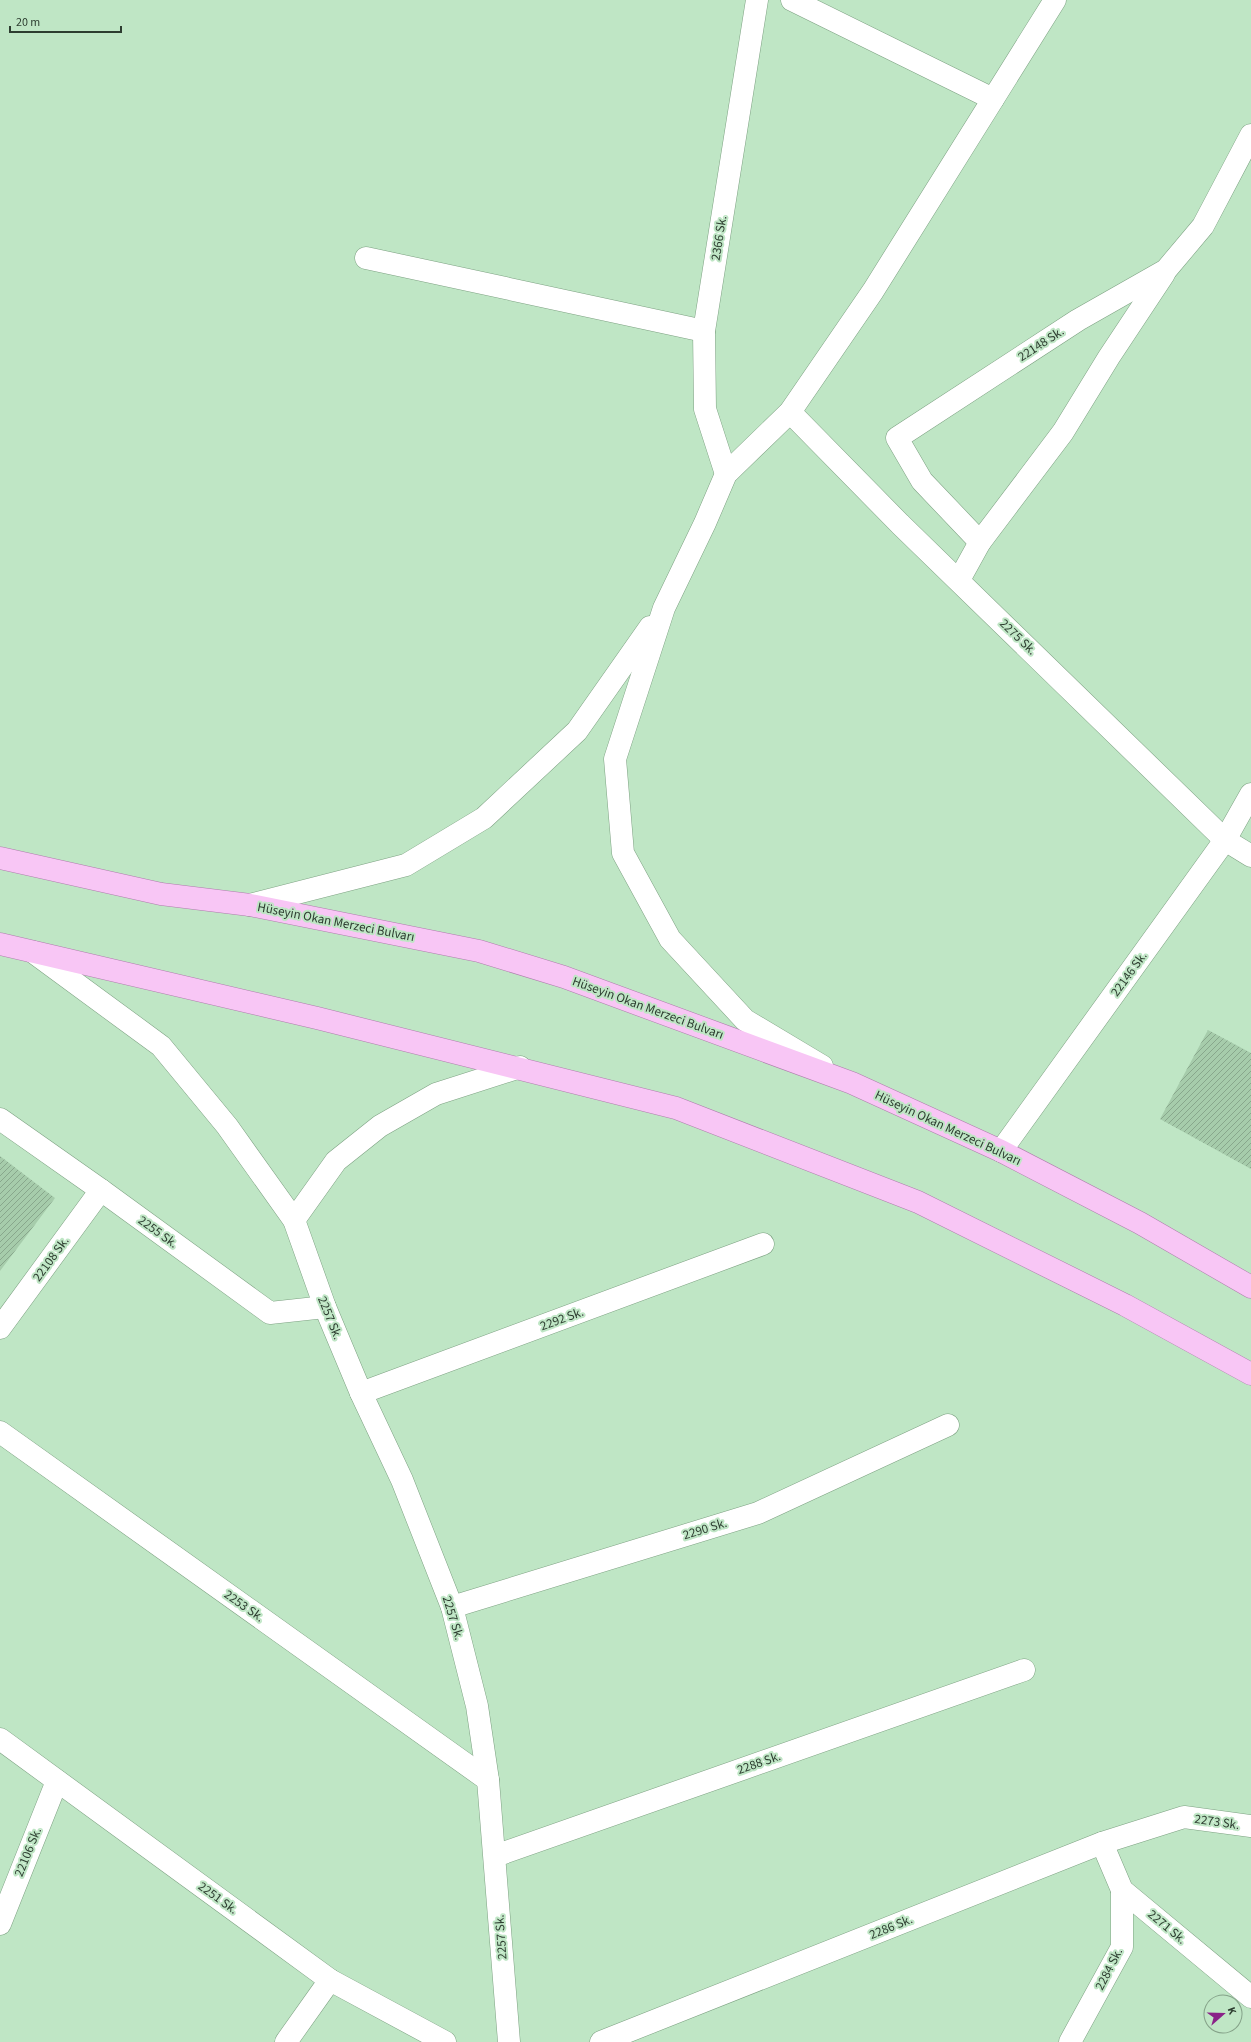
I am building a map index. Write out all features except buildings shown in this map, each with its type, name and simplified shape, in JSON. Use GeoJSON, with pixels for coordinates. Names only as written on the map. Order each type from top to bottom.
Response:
{"type":"FeatureCollection","features":[{"type":"Feature","properties":{"kind":"main road","name":"Hüseyin Okan Merzeci Bulvarı"},"geometry":{"type":"LineString","coordinates":[[0,858],[161,894],[250,905],[478,951],[564,977],[852,1083],[1002,1151],[1140,1223],[1251,1287]]}},
{"type":"Feature","properties":{"kind":"main road"},"geometry":{"type":"LineString","coordinates":[[0,944],[520,1067],[676,1108],[918,1202],[1125,1305],[1251,1374]]}},
{"type":"Feature","properties":{"kind":"street","name":"2366 Sk."},"geometry":{"type":"LineString","coordinates":[[726,474],[705,409],[704,331],[757,0]]}},
{"type":"Feature","properties":{"kind":"street"},"geometry":{"type":"LineString","coordinates":[[792,0],[993,99]]}},
{"type":"Feature","properties":{"kind":"street"},"geometry":{"type":"LineString","coordinates":[[852,1083],[745,1020],[670,939],[623,853],[615,759],[664,608],[705,523],[726,474],[790,412],[874,291],[1055,0]]}},
{"type":"Feature","properties":{"kind":"street","name":"22148 Sk."},"geometry":{"type":"LineString","coordinates":[[980,542],[922,481],[897,438],[1078,320],[1166,270],[1203,226],[1251,135]]}},
{"type":"Feature","properties":{"kind":"street"},"geometry":{"type":"LineString","coordinates":[[366,258],[704,331]]}},
{"type":"Feature","properties":{"kind":"street"},"geometry":{"type":"LineString","coordinates":[[959,580],[980,542],[1063,432],[1109,357],[1166,270]]}},
{"type":"Feature","properties":{"kind":"street","name":"2275 Sk."},"geometry":{"type":"LineString","coordinates":[[790,412],[900,524],[1225,840],[1251,856]]}},
{"type":"Feature","properties":{"kind":"street"},"geometry":{"type":"LineString","coordinates":[[250,905],[406,865],[484,818],[577,731],[664,608]]}},
{"type":"Feature","properties":{"kind":"street","name":"22146 Sk."},"geometry":{"type":"LineString","coordinates":[[1002,1151],[1225,840],[1251,794]]}},
{"type":"Feature","properties":{"kind":"street","name":"2257 Sk."},"geometry":{"type":"LineString","coordinates":[[33,952],[161,1046],[227,1126],[294,1220],[325,1307],[361,1393],[402,1480],[452,1607],[477,1706],[488,1780],[509,2042]]}},
{"type":"Feature","properties":{"kind":"street"},"geometry":{"type":"LineString","coordinates":[[294,1220],[336,1161],[380,1126],[436,1094],[520,1067]]}},
{"type":"Feature","properties":{"kind":"street","name":"2255 Sk."},"geometry":{"type":"LineString","coordinates":[[0,1119],[102,1190],[270,1313],[325,1307]]}},
{"type":"Feature","properties":{"kind":"street","name":"22108 Sk."},"geometry":{"type":"LineString","coordinates":[[0,1328],[102,1190]]}},
{"type":"Feature","properties":{"kind":"street","name":"2292 Sk."},"geometry":{"type":"LineString","coordinates":[[361,1393],[763,1244]]}},
{"type":"Feature","properties":{"kind":"street","name":"2290 Sk."},"geometry":{"type":"LineString","coordinates":[[452,1607],[758,1513],[948,1425]]}},
{"type":"Feature","properties":{"kind":"street","name":"2253 Sk."},"geometry":{"type":"LineString","coordinates":[[0,1432],[488,1780]]}},
{"type":"Feature","properties":{"kind":"street","name":"2288 Sk."},"geometry":{"type":"LineString","coordinates":[[495,1856],[1024,1670]]}},
{"type":"Feature","properties":{"kind":"street","name":"2251 Sk."},"geometry":{"type":"LineString","coordinates":[[0,1739],[330,1980],[445,2042]]}},
{"type":"Feature","properties":{"kind":"street","name":"22106 Sk."},"geometry":{"type":"LineString","coordinates":[[0,1924],[56,1781]]}},
{"type":"Feature","properties":{"kind":"street","name":"2273 Sk."},"geometry":{"type":"LineString","coordinates":[[1184,1817],[1251,1826]]}},
{"type":"Feature","properties":{"kind":"street","name":"2286 Sk."},"geometry":{"type":"LineString","coordinates":[[602,2042],[1102,1843],[1184,1817]]}},
{"type":"Feature","properties":{"kind":"street","name":"2271 Sk."},"geometry":{"type":"LineString","coordinates":[[1102,1843],[1122,1890],[1251,1997]]}},
{"type":"Feature","properties":{"kind":"street","name":"2284 Sk."},"geometry":{"type":"LineString","coordinates":[[1070,2042],[1122,1947],[1122,1890]]}},
{"type":"Feature","properties":{"kind":"street"},"geometry":{"type":"LineString","coordinates":[[286,2042],[330,1980]]}}]}
